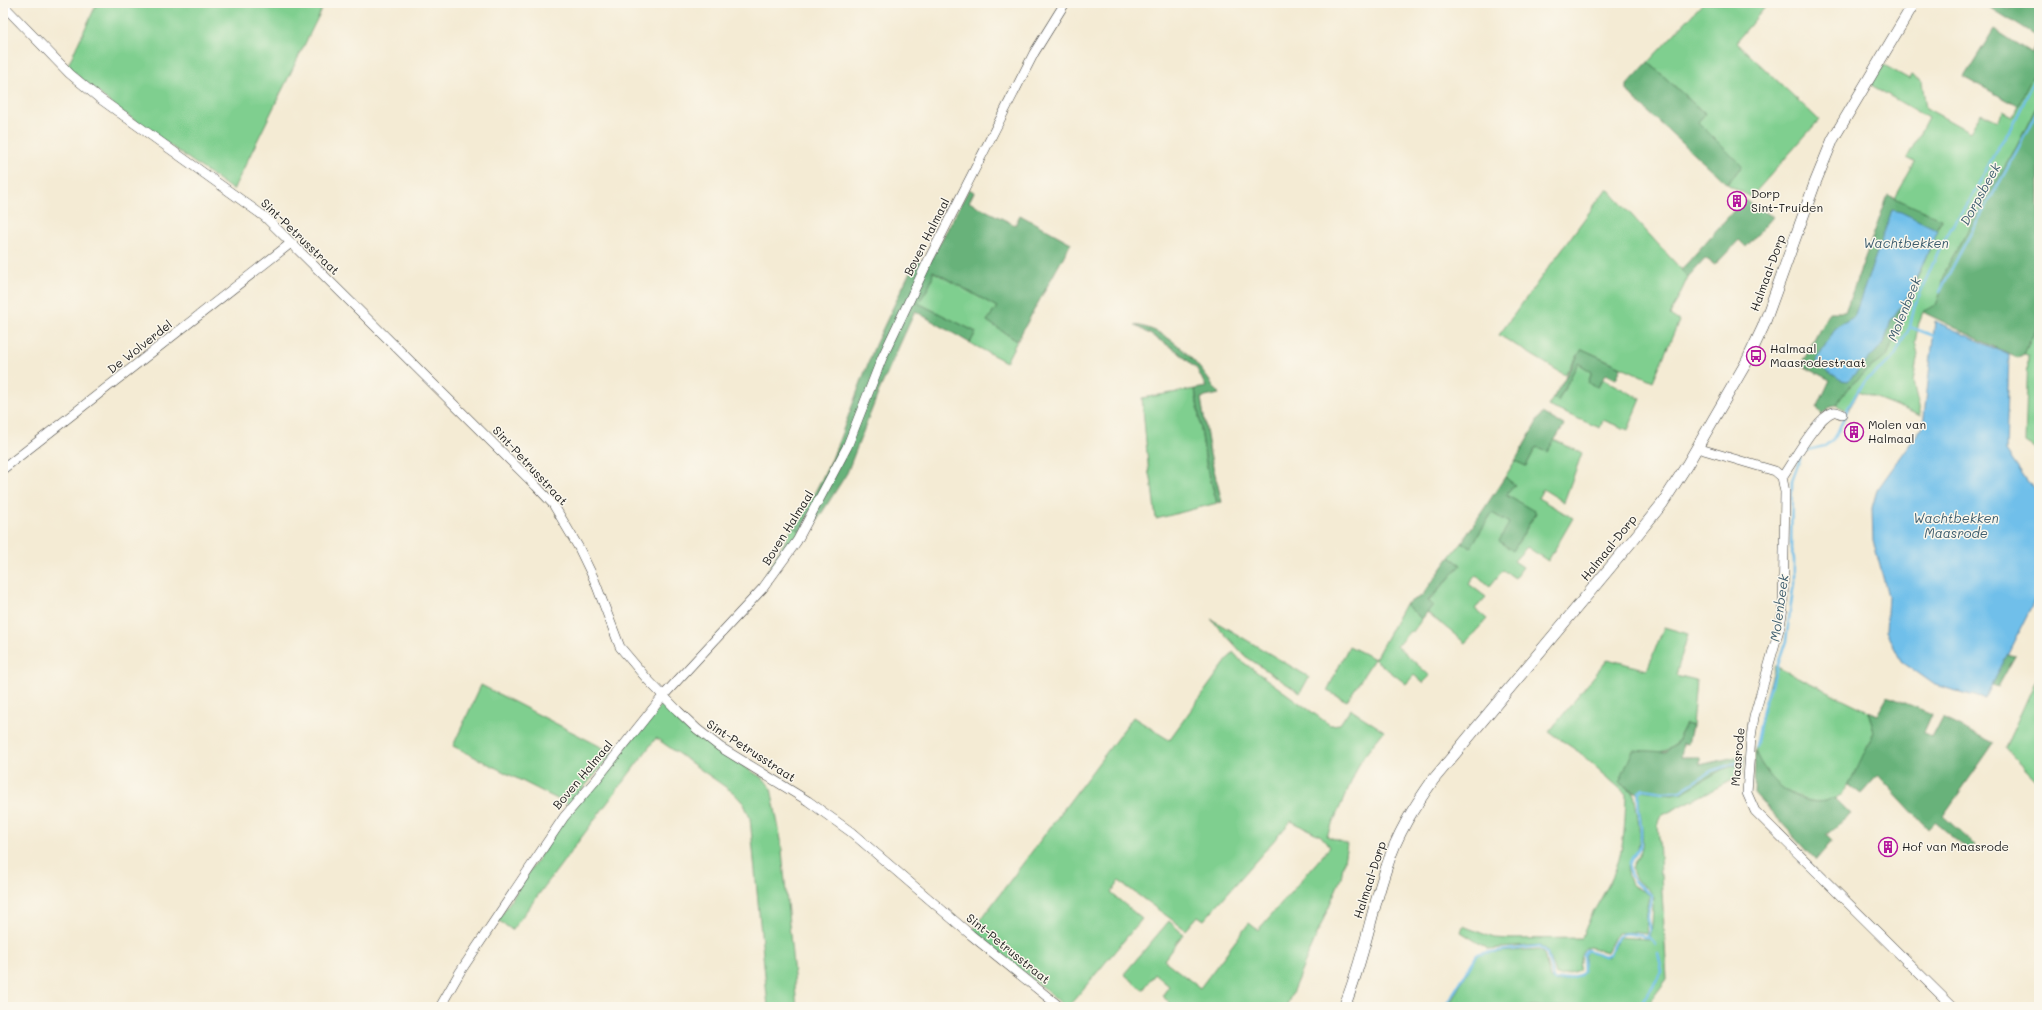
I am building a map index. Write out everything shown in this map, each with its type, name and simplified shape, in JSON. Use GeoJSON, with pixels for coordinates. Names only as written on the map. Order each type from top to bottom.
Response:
{"type":"FeatureCollection","features":[{"type":"Feature","properties":{"kind":"street","name":"Boven Halmaal"},"geometry":{"type":"LineString","coordinates":[[440,1007],[464,966],[564,817],[596,780],[663,696],[743,611],[776,572],[800,535],[848,447],[882,358],[929,259],[1034,53],[1065,3]]}},
{"type":"Feature","properties":{"kind":"street","name":"Halmaal-Dorp"},"geometry":{"type":"LineString","coordinates":[[1344,1007],[1353,985],[1387,866],[1403,827],[1421,797],[1456,752],[1657,510],[1697,448],[1746,363],[1776,293],[1824,158],[1842,121],[1914,3]]}},
{"type":"Feature","properties":{"kind":"street","name":"Sint-Petrusstraat"},"geometry":{"type":"LineString","coordinates":[[3,5],[70,74],[121,116],[265,217],[552,504],[564,521],[594,579],[620,647],[663,696],[697,729],[720,747],[808,801],[851,832],[971,935],[1060,1007]]}},
{"type":"Feature","properties":{"kind":"street","name":"De Wolverdel"},"geometry":{"type":"LineString","coordinates":[[3,469],[291,243]]}},
{"type":"Feature","properties":{"kind":"street"},"geometry":{"type":"LineString","coordinates":[[1697,448],[1774,471],[1782,477],[1811,433],[1830,413],[1835,411],[1842,414]]}},
{"type":"Feature","properties":{"kind":"street","name":"Maasrode"},"geometry":{"type":"LineString","coordinates":[[1782,477],[1785,492],[1783,608],[1780,626],[1754,717],[1747,781],[1749,801],[1755,811],[1953,1007]]}},
{"type":"Feature","properties":{"kind":"green space"},"geometry":{"type":"Polygon","coordinates":[[[97,3],[325,3],[233,190],[117,108],[67,67],[97,3]]]}},
{"type":"Feature","properties":{"kind":"green space"},"geometry":{"type":"Polygon","coordinates":[[[1703,3],[1765,3],[1767,5],[1736,42],[1819,120],[1751,197],[1727,184],[1742,166],[1697,122],[1705,114],[1648,62],[1703,3]]]}},
{"type":"Feature","properties":{"kind":"green space"},"geometry":{"type":"Polygon","coordinates":[[[1983,3],[1998,3],[2010,9],[2014,3],[2039,3],[2039,38],[1983,3]]]}},
{"type":"Feature","properties":{"kind":"green space"},"geometry":{"type":"Polygon","coordinates":[[[1994,29],[2031,53],[2039,39],[2039,63],[2018,106],[1964,77],[1994,29]]]}},
{"type":"Feature","properties":{"kind":"green space"},"geometry":{"type":"Polygon","coordinates":[[[1648,62],[1705,114],[1698,122],[1742,166],[1727,184],[1633,98],[1627,90],[1627,85],[1648,62]]]}},
{"type":"Feature","properties":{"kind":"green space"},"geometry":{"type":"Polygon","coordinates":[[[2039,63],[2039,101],[2017,146],[1945,270],[1941,292],[1936,306],[1923,312],[1919,322],[1915,342],[1918,354],[1913,382],[1921,416],[1859,391],[1848,411],[1836,405],[1847,389],[1867,370],[1887,356],[1898,330],[1898,314],[1908,300],[1941,220],[1895,198],[1915,162],[1907,158],[1928,118],[1871,85],[1884,65],[1909,79],[1911,75],[1922,82],[1926,108],[1970,132],[1981,113],[1998,121],[2003,111],[2013,116],[2039,63]]]}},
{"type":"Feature","properties":{"kind":"green space"},"geometry":{"type":"Polygon","coordinates":[[[2039,101],[2039,322],[2024,354],[2017,358],[1923,312],[1936,305],[1941,292],[1945,270],[2017,146],[2039,101]]]}},
{"type":"Feature","properties":{"kind":"green space"},"geometry":{"type":"Polygon","coordinates":[[[1607,188],[1688,277],[1670,315],[1679,321],[1653,381],[1582,349],[1565,375],[1499,335],[1607,188]]]}},
{"type":"Feature","properties":{"kind":"green space"},"geometry":{"type":"Polygon","coordinates":[[[969,189],[974,192],[969,202],[1015,225],[1020,215],[1071,243],[1017,341],[987,321],[997,307],[933,271],[930,284],[918,303],[976,332],[970,343],[915,311],[879,391],[847,473],[813,527],[809,525],[844,445],[801,531],[793,527],[814,494],[832,459],[875,345],[916,259],[927,267],[969,189]]]}},
{"type":"Feature","properties":{"kind":"green space","name":"Wachtbekken"},"geometry":{"type":"Polygon","coordinates":[[[1888,195],[1941,219],[1908,300],[1898,314],[1898,330],[1887,356],[1867,370],[1847,389],[1836,405],[1831,406],[1822,414],[1817,408],[1830,380],[1801,365],[1829,312],[1845,312],[1888,195]]]}},
{"type":"Feature","properties":{"kind":"green space"},"geometry":{"type":"Polygon","coordinates":[[[1744,199],[1773,217],[1746,247],[1739,240],[1715,265],[1705,258],[1688,277],[1681,270],[1744,199]]]}},
{"type":"Feature","properties":{"kind":"green space"},"geometry":{"type":"Polygon","coordinates":[[[932,271],[997,307],[987,321],[1017,341],[1006,362],[970,343],[976,332],[918,303],[930,284],[932,271]]]}},
{"type":"Feature","properties":{"kind":"green space"},"geometry":{"type":"Polygon","coordinates":[[[2039,322],[2039,451],[2025,442],[2028,355],[2024,354],[2039,322]]]}},
{"type":"Feature","properties":{"kind":"green space"},"geometry":{"type":"Polygon","coordinates":[[[1135,325],[1149,328],[1162,334],[1184,350],[1219,394],[1201,398],[1210,454],[1222,502],[1217,503],[1206,463],[1195,389],[1206,387],[1197,369],[1177,351],[1135,325]]]}},
{"type":"Feature","properties":{"kind":"green space"},"geometry":{"type":"Polygon","coordinates":[[[1582,349],[1621,367],[1616,379],[1606,374],[1598,387],[1588,383],[1592,372],[1578,363],[1558,401],[1553,398],[1582,349]]]}},
{"type":"Feature","properties":{"kind":"green space"},"geometry":{"type":"Polygon","coordinates":[[[1578,363],[1592,372],[1588,383],[1598,387],[1603,379],[1641,399],[1628,430],[1603,420],[1600,428],[1548,406],[1553,398],[1558,401],[1578,363]]]}},
{"type":"Feature","properties":{"kind":"green space"},"geometry":{"type":"Polygon","coordinates":[[[1195,389],[1206,463],[1217,503],[1156,519],[1151,478],[1149,475],[1142,398],[1195,389]]]}},
{"type":"Feature","properties":{"kind":"green space"},"geometry":{"type":"Polygon","coordinates":[[[1542,413],[1564,425],[1547,452],[1536,447],[1526,466],[1515,461],[1542,413]]]}},
{"type":"Feature","properties":{"kind":"green space"},"geometry":{"type":"Polygon","coordinates":[[[1554,440],[1582,453],[1564,502],[1543,489],[1538,498],[1573,518],[1548,561],[1527,547],[1514,561],[1523,567],[1515,578],[1503,570],[1490,586],[1476,575],[1469,584],[1486,597],[1475,609],[1487,619],[1465,643],[1427,612],[1432,605],[1428,602],[1461,565],[1450,557],[1462,542],[1470,548],[1492,513],[1509,523],[1513,551],[1536,513],[1506,495],[1514,485],[1505,477],[1515,461],[1526,466],[1536,447],[1554,440]]]}},
{"type":"Feature","properties":{"kind":"green space"},"geometry":{"type":"Polygon","coordinates":[[[1505,477],[1515,485],[1506,495],[1536,512],[1513,551],[1499,541],[1509,523],[1492,513],[1470,548],[1462,542],[1505,477]]]}},
{"type":"Feature","properties":{"kind":"green space"},"geometry":{"type":"Polygon","coordinates":[[[793,527],[801,531],[757,590],[793,527]]]}},
{"type":"Feature","properties":{"kind":"green space"},"geometry":{"type":"Polygon","coordinates":[[[1450,557],[1461,565],[1428,601],[1433,605],[1422,619],[1405,604],[1422,596],[1450,557]]]}},
{"type":"Feature","properties":{"kind":"green space"},"geometry":{"type":"Polygon","coordinates":[[[1405,604],[1422,619],[1412,633],[1410,631],[1397,646],[1430,676],[1423,683],[1414,675],[1406,684],[1374,659],[1347,701],[1327,691],[1349,646],[1375,659],[1405,604]]]}},
{"type":"Feature","properties":{"kind":"green space"},"geometry":{"type":"Polygon","coordinates":[[[1211,619],[1309,677],[1300,693],[1245,656],[1211,619]]]}},
{"type":"Feature","properties":{"kind":"green space"},"geometry":{"type":"Polygon","coordinates":[[[1664,627],[1688,634],[1676,675],[1696,680],[1692,726],[1686,724],[1671,748],[1654,752],[1619,783],[1634,792],[1639,827],[1639,841],[1637,852],[1630,862],[1627,870],[1630,882],[1650,896],[1646,918],[1648,934],[1632,932],[1617,933],[1607,952],[1589,947],[1583,951],[1579,970],[1560,976],[1555,974],[1547,951],[1540,945],[1488,949],[1461,932],[1463,926],[1494,938],[1582,938],[1589,920],[1608,886],[1619,859],[1624,832],[1626,794],[1579,752],[1549,732],[1608,659],[1647,670],[1664,627]]]}},
{"type":"Feature","properties":{"kind":"green space"},"geometry":{"type":"Polygon","coordinates":[[[1233,652],[1240,660],[1330,725],[1340,724],[1350,709],[1384,731],[1361,760],[1327,836],[1347,844],[1341,878],[1286,1007],[1175,1007],[1162,996],[1169,986],[1155,974],[1143,990],[1124,974],[1169,921],[1183,934],[1164,960],[1200,988],[1249,923],[1258,930],[1330,847],[1321,836],[1291,821],[1204,920],[1198,916],[1186,930],[1119,881],[1111,893],[1142,919],[1068,1007],[1066,1007],[973,930],[1133,717],[1169,740],[1233,652]]]}},
{"type":"Feature","properties":{"kind":"green space"},"geometry":{"type":"Polygon","coordinates":[[[2001,653],[2015,656],[1998,687],[1981,681],[2001,653]]]}},
{"type":"Feature","properties":{"kind":"green space"},"geometry":{"type":"Polygon","coordinates":[[[1775,666],[1868,711],[1874,732],[1855,775],[1839,796],[1828,801],[1816,802],[1802,799],[1789,792],[1777,784],[1759,763],[1755,749],[1767,693],[1775,666]]]}},
{"type":"Feature","properties":{"kind":"green space"},"geometry":{"type":"Polygon","coordinates":[[[2039,673],[2039,783],[2005,748],[2039,673]]]}},
{"type":"Feature","properties":{"kind":"green space"},"geometry":{"type":"Polygon","coordinates":[[[481,685],[613,753],[569,805],[453,746],[481,685]]]}},
{"type":"Feature","properties":{"kind":"green space"},"geometry":{"type":"Polygon","coordinates":[[[1888,696],[1932,714],[1924,732],[1932,737],[1942,718],[1994,743],[1943,816],[1975,845],[1970,851],[1935,822],[1928,829],[1878,775],[1861,794],[1849,785],[1874,732],[1868,711],[1877,715],[1888,696]]]}},
{"type":"Feature","properties":{"kind":"green space"},"geometry":{"type":"Polygon","coordinates":[[[661,705],[666,706],[716,749],[764,779],[771,788],[781,840],[797,1007],[768,1007],[750,818],[744,804],[734,793],[656,738],[512,930],[498,920],[562,822],[661,705]]]}},
{"type":"Feature","properties":{"kind":"green space"},"geometry":{"type":"Polygon","coordinates":[[[1686,724],[1692,726],[1688,744],[1683,743],[1681,757],[1700,757],[1700,765],[1744,755],[1744,763],[1722,769],[1683,792],[1672,794],[1641,790],[1638,793],[1619,783],[1633,750],[1666,752],[1675,745],[1686,724]]]}},
{"type":"Feature","properties":{"kind":"green space"},"geometry":{"type":"Polygon","coordinates":[[[1755,751],[1768,773],[1787,791],[1798,798],[1810,801],[1823,802],[1835,798],[1851,814],[1826,835],[1832,841],[1816,860],[1754,793],[1755,751]]]}},
{"type":"Feature","properties":{"kind":"green space"},"geometry":{"type":"Polygon","coordinates":[[[1744,763],[1742,775],[1661,816],[1658,822],[1667,979],[1646,1007],[1448,1007],[1477,955],[1485,953],[1539,949],[1544,953],[1550,979],[1557,982],[1582,974],[1587,950],[1608,957],[1619,937],[1649,939],[1654,898],[1652,894],[1636,879],[1632,868],[1642,846],[1638,793],[1641,790],[1683,792],[1723,769],[1744,763]]]}},
{"type":"Feature","properties":{"kind":"water","name":"Wachtbekken"},"geometry":{"type":"Polygon","coordinates":[[[1892,210],[1901,212],[1938,230],[1909,294],[1891,320],[1884,343],[1848,381],[1841,380],[1817,364],[1816,360],[1837,326],[1854,317],[1892,210]]]}},
{"type":"Feature","properties":{"kind":"water","name":"Wachtbekken Maasrode"},"geometry":{"type":"Polygon","coordinates":[[[1935,321],[2009,355],[2006,451],[2028,483],[2039,492],[2039,591],[1985,699],[1935,685],[1901,661],[1886,631],[1888,596],[1873,540],[1872,508],[1877,490],[1923,426],[1935,321]]]}},
{"type":"Feature","properties":{"kind":"waterway","name":"Molenbeek"},"geometry":{"type":"LineString","coordinates":[[1756,747],[1764,706],[1786,641],[1794,582],[1794,559],[1791,550],[1792,481],[1803,451],[1825,446],[1836,436],[1847,410],[1859,389],[1867,379],[1893,359],[1910,327],[1914,307],[1938,252],[1954,223],[1969,202],[1998,147],[2011,129],[2039,71]]}},
{"type":"Feature","properties":{"kind":"waterway","name":"Dorpsbeek"},"geometry":{"type":"LineString","coordinates":[[1940,292],[1964,245],[2016,154],[2039,107]]}},
{"type":"Feature","properties":{"kind":"waterway"},"geometry":{"type":"LineString","coordinates":[[1910,327],[1937,337]]}},
{"type":"Feature","properties":{"kind":"waterway","name":"Molenbeek"},"geometry":{"type":"LineString","coordinates":[[1445,1007],[1477,955],[1539,946],[1547,953],[1553,980],[1555,981],[1580,975],[1584,971],[1583,955],[1587,950],[1605,956],[1610,954],[1616,940],[1622,934],[1647,937],[1650,933],[1648,918],[1652,895],[1633,880],[1629,870],[1629,864],[1640,845],[1641,830],[1638,803],[1639,792],[1643,789],[1663,792],[1680,791],[1711,771],[1742,761]]}},
{"type":"Feature","properties":{"kind":"waterway"},"geometry":{"type":"LineString","coordinates":[[1649,936],[1655,944]]}},
{"type":"Feature","properties":{"kind":"waterway"},"geometry":{"type":"LineString","coordinates":[[1639,1007],[1662,972],[1658,953]]}},
{"type":"Feature","properties":{"kind":"place","name":"Dorp Sint-Truiden"},"geometry":{"type":"Point","coordinates":[1737,201]}},
{"type":"Feature","properties":{"kind":"place","name":"Halmaal Maasrodestraat"},"geometry":{"type":"Point","coordinates":[1756,356]}},
{"type":"Feature","properties":{"kind":"place","name":"Molen van Halmaal"},"geometry":{"type":"Point","coordinates":[1854,432]}},
{"type":"Feature","properties":{"kind":"place","name":"Hof van Maasrode"},"geometry":{"type":"Point","coordinates":[1888,847]}}]}
